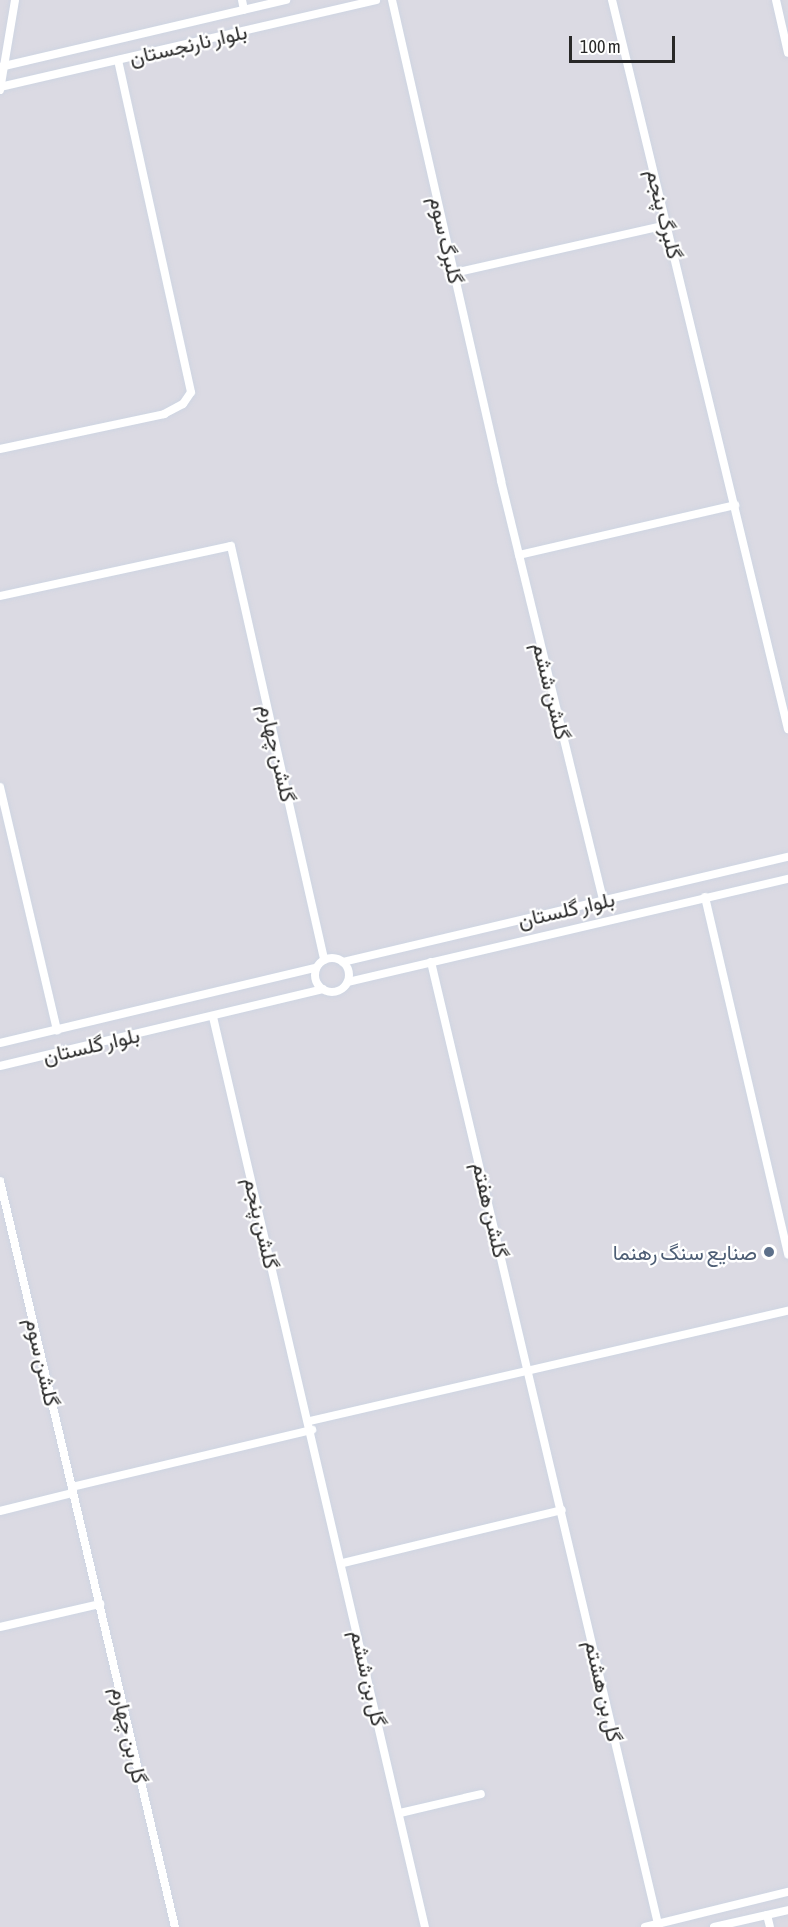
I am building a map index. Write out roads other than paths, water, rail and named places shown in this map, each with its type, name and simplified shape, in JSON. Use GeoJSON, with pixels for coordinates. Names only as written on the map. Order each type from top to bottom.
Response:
{"type":"FeatureCollection","features":[{"type":"Feature","properties":{"kind":"street"},"geometry":{"type":"LineString","coordinates":[[0,88],[15,0]]}},
{"type":"Feature","properties":{"kind":"street"},"geometry":{"type":"LineString","coordinates":[[242,0],[244,10]]}},
{"type":"Feature","properties":{"kind":"street","name":"بلوار نارنجستان"},"geometry":{"type":"LineString","coordinates":[[3,66],[286,0]]}},
{"type":"Feature","properties":{"kind":"street","name":"بلوار نارنجستان"},"geometry":{"type":"LineString","coordinates":[[0,88],[376,0]]}},
{"type":"Feature","properties":{"kind":"street","name":"گلبرگ سوم"},"geometry":{"type":"LineString","coordinates":[[392,0],[501,481]]}},
{"type":"Feature","properties":{"kind":"street","name":"گلبرگ پنجم"},"geometry":{"type":"LineString","coordinates":[[612,0],[788,729]]}},
{"type":"Feature","properties":{"kind":"street"},"geometry":{"type":"LineString","coordinates":[[776,0],[788,53]]}},
{"type":"Feature","properties":{"kind":"street"},"geometry":{"type":"LineString","coordinates":[[0,449],[164,414],[183,404],[191,392],[189,373],[118,60]]}},
{"type":"Feature","properties":{"kind":"street"},"geometry":{"type":"LineString","coordinates":[[454,273],[667,225]]}},
{"type":"Feature","properties":{"kind":"street","name":"گلشن ششم"},"geometry":{"type":"LineString","coordinates":[[501,481],[603,901]]}},
{"type":"Feature","properties":{"kind":"street"},"geometry":{"type":"LineString","coordinates":[[519,555],[735,505]]}},
{"type":"Feature","properties":{"kind":"street","name":"گلشن چهارم"},"geometry":{"type":"LineString","coordinates":[[0,596],[231,546],[324,960]]}},
{"type":"Feature","properties":{"kind":"street"},"geometry":{"type":"LineString","coordinates":[[0,787],[57,1030]]}},
{"type":"Feature","properties":{"kind":"street","name":"بلوار گلستان"},"geometry":{"type":"LineString","coordinates":[[343,962],[788,857]]}},
{"type":"Feature","properties":{"kind":"street","name":"بلوار گلستان"},"geometry":{"type":"LineString","coordinates":[[348,982],[788,879]]}},
{"type":"Feature","properties":{"kind":"street"},"geometry":{"type":"LineString","coordinates":[[705,897],[788,1254]]}},
{"type":"Feature","properties":{"kind":"street"},"geometry":{"type":"LineString","coordinates":[[324,960],[343,962],[349,971],[348,982],[340,990],[323,989],[315,978],[316,968],[324,960]]}},
{"type":"Feature","properties":{"kind":"street","name":"گلشن هفتم"},"geometry":{"type":"LineString","coordinates":[[431,962],[550,1458]]}},
{"type":"Feature","properties":{"kind":"street","name":"بلوار گلستان"},"geometry":{"type":"LineString","coordinates":[[0,1043],[316,968]]}},
{"type":"Feature","properties":{"kind":"street","name":"بلوار گلستان"},"geometry":{"type":"LineString","coordinates":[[0,1066],[323,989]]}},
{"type":"Feature","properties":{"kind":"street","name":"گلشن پنجم"},"geometry":{"type":"LineString","coordinates":[[213,1017],[311,1426]]}},
{"type":"Feature","properties":{"kind":"street","name":"گلشن سوم"},"geometry":{"type":"LineString","coordinates":[[0,1181],[86,1543]]}},
{"type":"Feature","properties":{"kind":"street"},"geometry":{"type":"LineString","coordinates":[[0,1510],[529,1370],[788,1311]]}},
{"type":"Feature","properties":{"kind":"street","name":"گل بن ششم"},"geometry":{"type":"LineString","coordinates":[[311,1426],[425,1927]]}},
{"type":"Feature","properties":{"kind":"street","name":"گل بن هشتم"},"geometry":{"type":"LineString","coordinates":[[550,1458],[658,1924]]}},
{"type":"Feature","properties":{"kind":"street"},"geometry":{"type":"LineString","coordinates":[[343,1563],[562,1510]]}},
{"type":"Feature","properties":{"kind":"street","name":"گل بن چهارم"},"geometry":{"type":"LineString","coordinates":[[86,1543],[175,1927]]}},
{"type":"Feature","properties":{"kind":"street"},"geometry":{"type":"LineString","coordinates":[[0,1627],[100,1604]]}},
{"type":"Feature","properties":{"kind":"street"},"geometry":{"type":"LineString","coordinates":[[400,1813],[481,1794]]}},
{"type":"Feature","properties":{"kind":"street"},"geometry":{"type":"LineString","coordinates":[[645,1927],[788,1892]]}},
{"type":"Feature","properties":{"kind":"street"},"geometry":{"type":"LineString","coordinates":[[714,1927],[788,1910]]}},
{"type":"Feature","properties":{"kind":"street"},"geometry":{"type":"LineString","coordinates":[[767,1914],[770,1927]]}},
{"type":"Feature","properties":{"kind":"place","name":"صنایع سنگ رهنما"},"geometry":{"type":"Point","coordinates":[769,1252]}}]}
